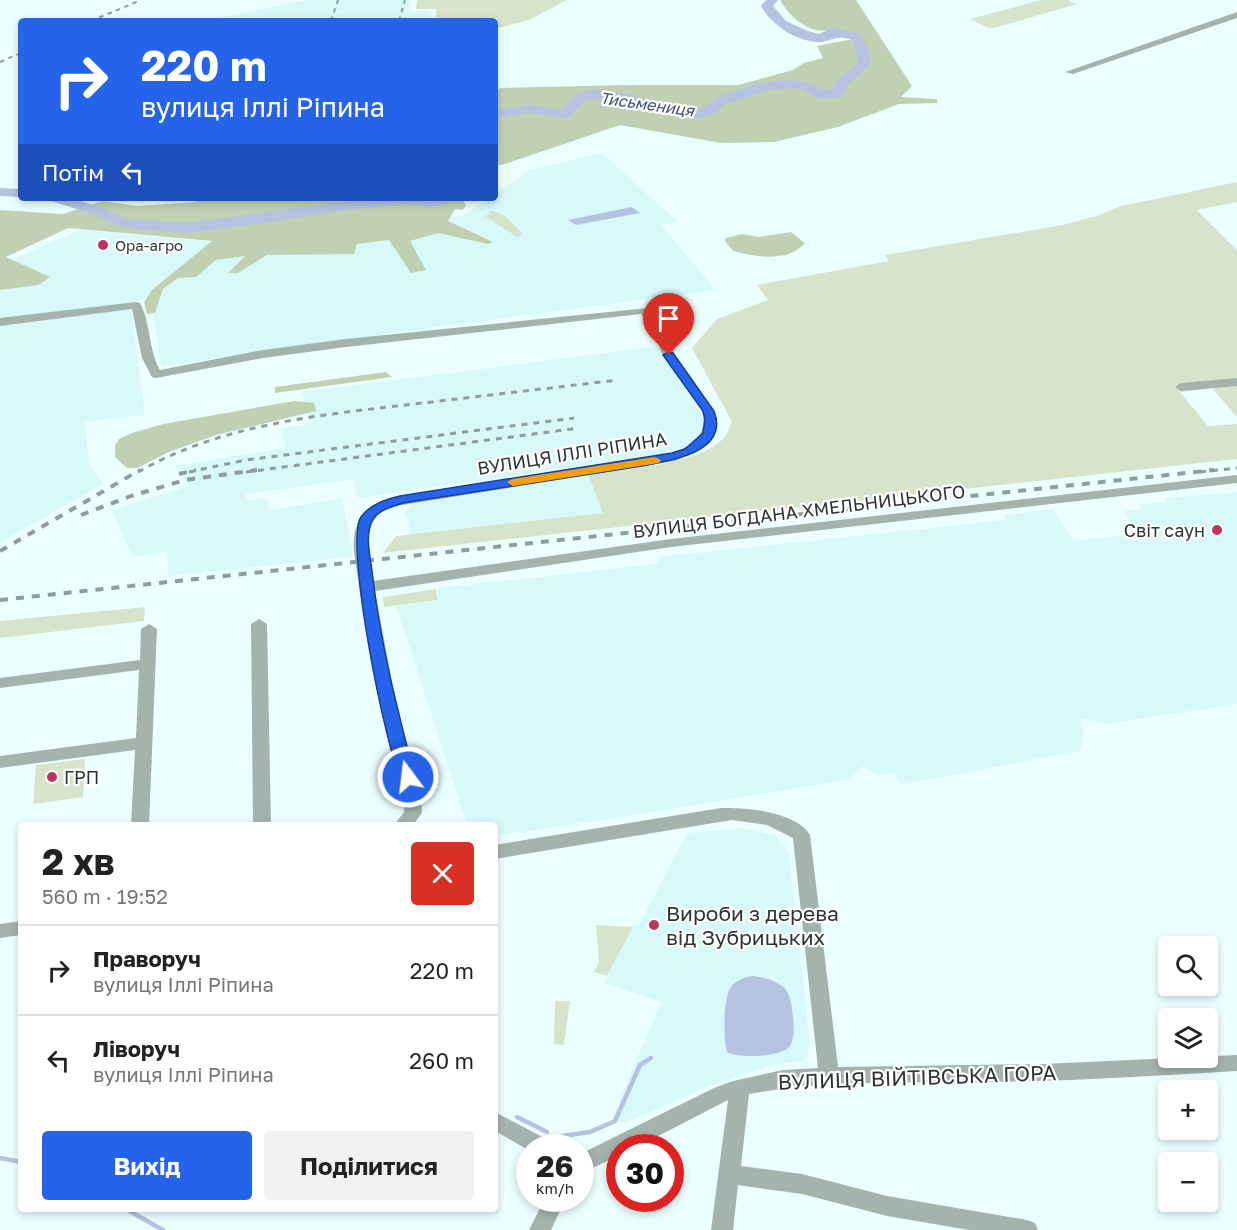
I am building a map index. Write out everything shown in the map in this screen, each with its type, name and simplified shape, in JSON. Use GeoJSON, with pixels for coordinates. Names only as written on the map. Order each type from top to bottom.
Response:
{"type":"FeatureCollection","features":[{"type":"Feature","properties":{"kind":"street"},"geometry":{"type":"LineString","coordinates":[[1070,72],[1237,15]]}},
{"type":"Feature","properties":{"kind":"street","name":"ВУЛИЦЯ ІЛЛІ РІПИНА"},"geometry":{"type":"LineString","coordinates":[[0,322],[136,305],[156,374],[263,354],[345,343],[644,310],[657,327],[669,355],[708,411],[711,428],[703,441],[689,452],[675,457],[388,503],[366,519],[363,528],[367,586],[380,668],[413,799],[413,813],[406,822]]}},
{"type":"Feature","properties":{"kind":"street"},"geometry":{"type":"LineString","coordinates":[[1181,387],[1237,382]]}},
{"type":"Feature","properties":{"kind":"street","name":"ВУЛИЦЯ БОГДАНА ХМЕЛЬНИЦЬКОГО"},"geometry":{"type":"LineString","coordinates":[[367,586],[671,543],[1237,479]]}},
{"type":"Feature","properties":{"kind":"street"},"geometry":{"type":"LineString","coordinates":[[259,624],[262,822]]}},
{"type":"Feature","properties":{"kind":"street"},"geometry":{"type":"LineString","coordinates":[[140,822],[149,629]]}},
{"type":"Feature","properties":{"kind":"street"},"geometry":{"type":"LineString","coordinates":[[0,682],[148,664]]}},
{"type":"Feature","properties":{"kind":"street"},"geometry":{"type":"LineString","coordinates":[[0,762],[144,743]]}},
{"type":"Feature","properties":{"kind":"street"},"geometry":{"type":"LineString","coordinates":[[498,852],[734,813],[758,815],[792,828],[801,835],[829,1076]]}},
{"type":"Feature","properties":{"kind":"street"},"geometry":{"type":"LineString","coordinates":[[0,931],[18,928]]}},
{"type":"Feature","properties":{"kind":"street","name":"ВУЛИЦЯ ВІЙТІВСЬКА ГОРА"},"geometry":{"type":"LineString","coordinates":[[594,1158],[681,1113],[740,1087],[783,1079],[829,1076],[1043,1073],[1237,1063]]}},
{"type":"Feature","properties":{"kind":"street"},"geometry":{"type":"LineString","coordinates":[[722,1230],[740,1087]]}},
{"type":"Feature","properties":{"kind":"street"},"geometry":{"type":"LineString","coordinates":[[498,1123],[518,1134]]}},
{"type":"Feature","properties":{"kind":"street"},"geometry":{"type":"LineString","coordinates":[[730,1174],[802,1184],[887,1206],[1027,1230]]}},
{"type":"Feature","properties":{"kind":"street"},"geometry":{"type":"LineString","coordinates":[[540,1230],[549,1212]]}},
{"type":"Feature","properties":{"kind":"shaded area"},"geometry":{"type":"Polygon","coordinates":[[[305,0],[412,0],[409,11],[432,11],[430,18],[222,18],[305,0]]]}},
{"type":"Feature","properties":{"kind":"shaded area"},"geometry":{"type":"Polygon","coordinates":[[[602,153],[678,222],[661,225],[716,290],[161,366],[151,295],[128,305],[0,320],[0,265],[80,230],[214,242],[463,216],[485,201],[498,201],[498,192],[529,170],[602,153]]]}},
{"type":"Feature","properties":{"kind":"shaded area"},"geometry":{"type":"Polygon","coordinates":[[[632,207],[640,213],[576,225],[568,220],[632,207]]]}},
{"type":"Feature","properties":{"kind":"shaded area"},"geometry":{"type":"Polygon","coordinates":[[[131,308],[145,415],[85,422],[89,465],[104,484],[0,542],[0,326],[131,308]]]}},
{"type":"Feature","properties":{"kind":"shaded area"},"geometry":{"type":"Polygon","coordinates":[[[659,346],[703,418],[704,428],[698,438],[676,452],[358,498],[353,479],[246,494],[247,500],[267,498],[269,510],[342,498],[353,555],[348,557],[168,576],[167,551],[133,557],[111,510],[189,486],[175,466],[285,448],[281,429],[310,424],[302,392],[659,346]]]}},
{"type":"Feature","properties":{"kind":"shaded area"},"geometry":{"type":"Polygon","coordinates":[[[588,474],[604,513],[411,535],[404,513],[412,503],[588,474]]]}},
{"type":"Feature","properties":{"kind":"shaded area"},"geometry":{"type":"Polygon","coordinates":[[[1237,492],[1237,704],[1106,724],[1080,718],[1084,735],[1080,751],[900,785],[894,773],[878,775],[863,766],[848,780],[498,835],[498,822],[466,822],[396,605],[439,600],[437,588],[657,564],[658,557],[1006,520],[1004,515],[1053,509],[1074,541],[1138,534],[1124,511],[1142,509],[1139,505],[1167,502],[1165,498],[1237,492]]]}},
{"type":"Feature","properties":{"kind":"shaded area"},"geometry":{"type":"Polygon","coordinates":[[[744,828],[776,836],[789,853],[810,1044],[807,1057],[803,1061],[770,1066],[714,1084],[625,1123],[612,1118],[661,1002],[604,983],[634,924],[639,925],[687,833],[744,828]]]}},
{"type":"Feature","properties":{"kind":"shaded area"},"geometry":{"type":"Polygon","coordinates":[[[752,976],[766,978],[783,987],[791,1002],[792,1041],[786,1050],[779,1053],[740,1056],[727,1052],[725,1019],[728,992],[735,983],[752,976]]]}},
{"type":"Feature","properties":{"kind":"green space"},"geometry":{"type":"Polygon","coordinates":[[[417,0],[567,0],[529,20],[498,28],[498,18],[436,18],[437,9],[416,9],[417,0]]]}},
{"type":"Feature","properties":{"kind":"green space"},"geometry":{"type":"Polygon","coordinates":[[[780,0],[856,0],[912,86],[901,97],[937,99],[937,103],[899,104],[838,127],[774,142],[721,143],[620,125],[498,164],[498,90],[500,88],[738,85],[793,70],[804,63],[823,58],[817,46],[858,38],[848,33],[807,27],[786,9],[780,0]]]}},
{"type":"Feature","properties":{"kind":"green space"},"geometry":{"type":"Polygon","coordinates":[[[1041,0],[1068,0],[1077,4],[994,28],[988,28],[970,19],[1041,0]]]}},
{"type":"Feature","properties":{"kind":"green space"},"geometry":{"type":"Polygon","coordinates":[[[1237,182],[1237,202],[1197,210],[1237,250],[1237,417],[1212,388],[1180,392],[1208,426],[1237,424],[1237,459],[383,553],[396,536],[603,513],[588,474],[672,462],[694,456],[713,447],[726,435],[731,420],[692,348],[717,319],[768,300],[757,285],[889,261],[885,255],[1063,225],[1097,216],[1121,206],[1237,182]]]}},
{"type":"Feature","properties":{"kind":"green space"},"geometry":{"type":"Polygon","coordinates":[[[102,201],[137,206],[195,202],[464,201],[466,206],[462,210],[455,209],[448,221],[493,242],[488,244],[438,233],[410,241],[426,270],[411,273],[389,240],[357,244],[354,254],[267,255],[238,273],[228,273],[245,256],[216,260],[196,277],[178,278],[163,289],[155,313],[147,314],[144,302],[152,290],[212,241],[68,228],[6,257],[50,277],[38,285],[0,290],[0,210],[63,214],[102,201]]]}},
{"type":"Feature","properties":{"kind":"green space"},"geometry":{"type":"Polygon","coordinates":[[[489,211],[504,216],[523,234],[517,237],[485,216],[490,214],[489,211]]]}},
{"type":"Feature","properties":{"kind":"green space"},"geometry":{"type":"Polygon","coordinates":[[[791,232],[805,243],[790,254],[781,256],[761,256],[733,251],[725,241],[726,238],[742,234],[758,237],[791,232]]]}},
{"type":"Feature","properties":{"kind":"green space"},"geometry":{"type":"Polygon","coordinates":[[[386,372],[392,377],[275,393],[275,387],[386,372]]]}},
{"type":"Feature","properties":{"kind":"green space"},"geometry":{"type":"Polygon","coordinates":[[[294,401],[314,403],[316,411],[216,435],[169,452],[137,468],[127,468],[115,457],[115,445],[119,439],[132,433],[163,424],[294,401]]]}},
{"type":"Feature","properties":{"kind":"green space"},"geometry":{"type":"Polygon","coordinates":[[[436,589],[438,600],[384,607],[383,597],[436,589]]]}},
{"type":"Feature","properties":{"kind":"green space"},"geometry":{"type":"Polygon","coordinates":[[[145,607],[144,621],[0,638],[0,621],[145,607]]]}},
{"type":"Feature","properties":{"kind":"green space"},"geometry":{"type":"Polygon","coordinates":[[[85,759],[83,797],[33,804],[36,765],[85,759]]]}},
{"type":"Feature","properties":{"kind":"green space"},"geometry":{"type":"Polygon","coordinates":[[[596,925],[633,927],[607,976],[594,972],[599,962],[596,925]]]}},
{"type":"Feature","properties":{"kind":"green space"},"geometry":{"type":"Polygon","coordinates":[[[555,1001],[570,1001],[564,1045],[554,1044],[555,1001]]]}},
{"type":"Feature","properties":{"kind":"waterway","name":"Тисьмениця"},"geometry":{"type":"LineString","coordinates":[[498,114],[532,109],[564,114],[581,98],[596,95],[622,97],[686,114],[699,114],[710,110],[719,102],[766,86],[801,84],[817,94],[833,95],[838,92],[841,84],[864,64],[863,52],[856,37],[835,32],[819,38],[796,31],[770,13],[767,6],[772,0]]}},
{"type":"Feature","properties":{"kind":"waterway","name":"Тисьмениця"},"geometry":{"type":"LineString","coordinates":[[0,192],[18,193]]}},
{"type":"Feature","properties":{"kind":"waterway","name":"Тисьмениця"},"geometry":{"type":"LineString","coordinates":[[66,201],[98,211],[124,223],[187,228],[397,201]]}},
{"type":"Feature","properties":{"kind":"waterway","name":"Тисьмениця"},"geometry":{"type":"LineString","coordinates":[[414,201],[430,204],[440,201]]}},
{"type":"Feature","properties":{"kind":"waterway"},"geometry":{"type":"LineString","coordinates":[[576,1134],[590,1132],[615,1121],[640,1065],[651,1058]]}},
{"type":"Feature","properties":{"kind":"waterway"},"geometry":{"type":"LineString","coordinates":[[517,1117],[547,1132]]}},
{"type":"Feature","properties":{"kind":"waterway"},"geometry":{"type":"LineString","coordinates":[[0,1158],[18,1161]]}},
{"type":"Feature","properties":{"kind":"waterway"},"geometry":{"type":"LineString","coordinates":[[131,1212],[163,1230]]}},
{"type":"Feature","properties":{"kind":"railway"},"geometry":{"type":"LineString","coordinates":[[98,18],[141,0]]}},
{"type":"Feature","properties":{"kind":"railway"},"geometry":{"type":"LineString","coordinates":[[332,18],[338,0]]}},
{"type":"Feature","properties":{"kind":"railway"},"geometry":{"type":"LineString","coordinates":[[400,18],[405,0]]}},
{"type":"Feature","properties":{"kind":"railway"},"geometry":{"type":"LineString","coordinates":[[0,62],[18,54]]}},
{"type":"Feature","properties":{"kind":"railway"},"geometry":{"type":"LineString","coordinates":[[138,472],[203,443],[272,424],[343,413],[618,380]]}},
{"type":"Feature","properties":{"kind":"railway"},"geometry":{"type":"LineString","coordinates":[[189,472],[246,460],[574,418]]}},
{"type":"Feature","properties":{"kind":"railway"},"geometry":{"type":"LineString","coordinates":[[246,472],[579,428]]}},
{"type":"Feature","properties":{"kind":"railway"},"geometry":{"type":"LineString","coordinates":[[1200,472],[1237,468]]}},
{"type":"Feature","properties":{"kind":"railway"},"geometry":{"type":"LineString","coordinates":[[0,551],[140,470]]}},
{"type":"Feature","properties":{"kind":"railway"},"geometry":{"type":"LineString","coordinates":[[179,474],[196,470]]}},
{"type":"Feature","properties":{"kind":"railway"},"geometry":{"type":"LineString","coordinates":[[81,515],[131,496],[185,480],[257,470]]}},
{"type":"Feature","properties":{"kind":"railway"},"geometry":{"type":"LineString","coordinates":[[0,600],[1214,470]]}},
{"type":"Feature","properties":{"kind":"slow traffic"},"geometry":{"type":"LineString","coordinates":[[513,482],[655,460]]}},
{"type":"Feature","properties":{"kind":"place","name":"Ора-агро"},"geometry":{"type":"Point","coordinates":[103,245]}},
{"type":"Feature","properties":{"kind":"place","name":"Світ саун"},"geometry":{"type":"Point","coordinates":[1217,530]}},
{"type":"Feature","properties":{"kind":"place","name":"ГРП"},"geometry":{"type":"Point","coordinates":[52,777]}},
{"type":"Feature","properties":{"kind":"place","name":"Вироби з дерева від Зубрицьких"},"geometry":{"type":"Point","coordinates":[654,925]}},
{"type":"Feature","properties":{"kind":"route"},"geometry":{"type":"LineString","coordinates":[[408,777],[380,668],[369,610],[362,538],[366,519],[380,507],[400,500],[675,457],[689,452],[709,434],[711,419],[708,411],[669,355]]}}]}
